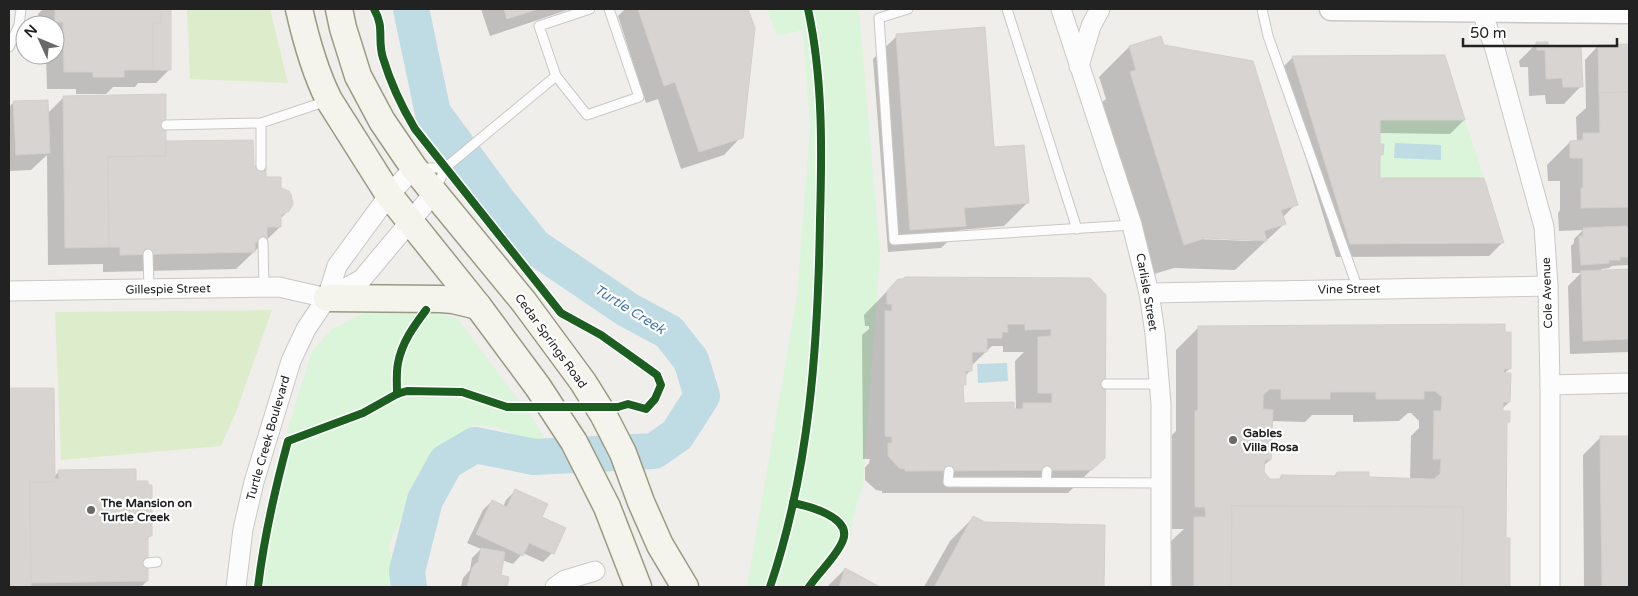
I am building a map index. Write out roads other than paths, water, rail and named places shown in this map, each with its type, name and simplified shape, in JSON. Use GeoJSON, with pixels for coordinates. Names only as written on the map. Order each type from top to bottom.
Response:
{"type":"FeatureCollection","features":[{"type":"Feature","properties":{"kind":"main road"},"geometry":{"type":"LineString","coordinates":[[299,9],[322,85],[329,100],[389,196],[478,306],[538,387],[574,442],[607,507],[638,587]]}},
{"type":"Feature","properties":{"kind":"main road"},"geometry":{"type":"LineString","coordinates":[[339,9],[342,28],[364,89],[382,121],[414,168]]}},
{"type":"Feature","properties":{"kind":"main road","name":"Cedar Springs Road"},"geometry":{"type":"LineString","coordinates":[[414,168],[524,302],[582,382],[623,453],[641,502],[660,545],[685,587]]}},
{"type":"Feature","properties":{"kind":"main road"},"geometry":{"type":"LineString","coordinates":[[327,298],[441,299],[478,306]]}},
{"type":"Feature","properties":{"kind":"street","name":"Carlisle Street"},"geometry":{"type":"LineString","coordinates":[[1061,9],[1132,225],[1149,293],[1155,333],[1161,404],[1160,587]]}},
{"type":"Feature","properties":{"kind":"street"},"geometry":{"type":"LineString","coordinates":[[1079,66],[1091,26],[1100,9]]}},
{"type":"Feature","properties":{"kind":"street"},"geometry":{"type":"LineString","coordinates":[[1331,9],[1629,12]]}},
{"type":"Feature","properties":{"kind":"street","name":"Cole Avenue"},"geometry":{"type":"LineString","coordinates":[[1481,10],[1495,50],[1544,227],[1548,286],[1550,386],[1550,587]]}},
{"type":"Feature","properties":{"kind":"street","name":"Turtle Creek Boulevard"},"geometry":{"type":"LineString","coordinates":[[236,587],[243,529],[254,482],[291,361],[306,329],[327,298],[337,266],[389,196],[414,168]]}},
{"type":"Feature","properties":{"kind":"street","name":"Turtle Creek Boulevard"},"geometry":{"type":"LineString","coordinates":[[327,298],[362,279],[434,193]]}},
{"type":"Feature","properties":{"kind":"street","name":"Vine Street"},"geometry":{"type":"LineString","coordinates":[[1149,293],[1548,286]]}},
{"type":"Feature","properties":{"kind":"street","name":"Gillespie Street"},"geometry":{"type":"LineString","coordinates":[[9,291],[278,287],[327,298]]}},
{"type":"Feature","properties":{"kind":"street"},"geometry":{"type":"LineString","coordinates":[[1550,386],[1629,383]]}},
{"type":"Feature","properties":{"kind":"street"},"geometry":{"type":"LineString","coordinates":[[555,587],[565,580],[595,571]]}},
{"type":"Feature","properties":{"kind":"lane"},"geometry":{"type":"LineString","coordinates":[[9,48],[19,26],[21,9]]}},
{"type":"Feature","properties":{"kind":"lane"},"geometry":{"type":"LineString","coordinates":[[590,9],[539,26],[556,76],[587,115],[639,97],[609,9]]}},
{"type":"Feature","properties":{"kind":"lane"},"geometry":{"type":"LineString","coordinates":[[908,9],[878,18],[894,240],[1132,225]]}},
{"type":"Feature","properties":{"kind":"lane"},"geometry":{"type":"LineString","coordinates":[[1006,9],[1077,229]]}},
{"type":"Feature","properties":{"kind":"lane"},"geometry":{"type":"LineString","coordinates":[[1262,9],[1268,36],[1358,289]]}},
{"type":"Feature","properties":{"kind":"lane"},"geometry":{"type":"LineString","coordinates":[[434,193],[445,168],[556,76]]}},
{"type":"Feature","properties":{"kind":"lane"},"geometry":{"type":"LineString","coordinates":[[166,125],[261,123],[329,100]]}},
{"type":"Feature","properties":{"kind":"lane"},"geometry":{"type":"LineString","coordinates":[[261,123],[261,166]]}},
{"type":"Feature","properties":{"kind":"lane"},"geometry":{"type":"LineString","coordinates":[[414,168],[445,168]]}},
{"type":"Feature","properties":{"kind":"lane"},"geometry":{"type":"LineString","coordinates":[[263,242],[264,287]]}},
{"type":"Feature","properties":{"kind":"lane"},"geometry":{"type":"LineString","coordinates":[[148,254],[149,289]]}},
{"type":"Feature","properties":{"kind":"lane"},"geometry":{"type":"LineString","coordinates":[[1106,384],[1159,384]]}},
{"type":"Feature","properties":{"kind":"lane"},"geometry":{"type":"LineString","coordinates":[[949,471],[948,482],[1161,484]]}},
{"type":"Feature","properties":{"kind":"lane"},"geometry":{"type":"LineString","coordinates":[[1046,471],[1046,482]]}},
{"type":"Feature","properties":{"kind":"water"},"geometry":{"type":"Polygon","coordinates":[[[1395,143],[1441,145],[1441,160],[1394,158],[1395,143]]]}},
{"type":"Feature","properties":{"kind":"water"},"geometry":{"type":"Polygon","coordinates":[[[1007,363],[1008,381],[978,383],[977,364],[1007,363]]]}},
{"type":"Feature","properties":{"kind":"waterway","name":"Turtle Creek"},"geometry":{"type":"LineString","coordinates":[[409,587],[407,571],[425,500],[446,462],[475,445],[534,457],[654,451],[677,435],[702,396],[691,360],[669,332],[628,310],[535,247],[497,200],[433,113],[411,9]]}},
{"type":"Feature","properties":{"kind":"tram line"},"geometry":{"type":"LineString","coordinates":[[1524,9],[1545,9]]}},
{"type":"Feature","properties":{"kind":"place","name":"Gables Villa Rosa"},"geometry":{"type":"Point","coordinates":[1233,440]}},
{"type":"Feature","properties":{"kind":"place","name":"The Mansion on Turtle Creek"},"geometry":{"type":"Point","coordinates":[91,510]}}]}
